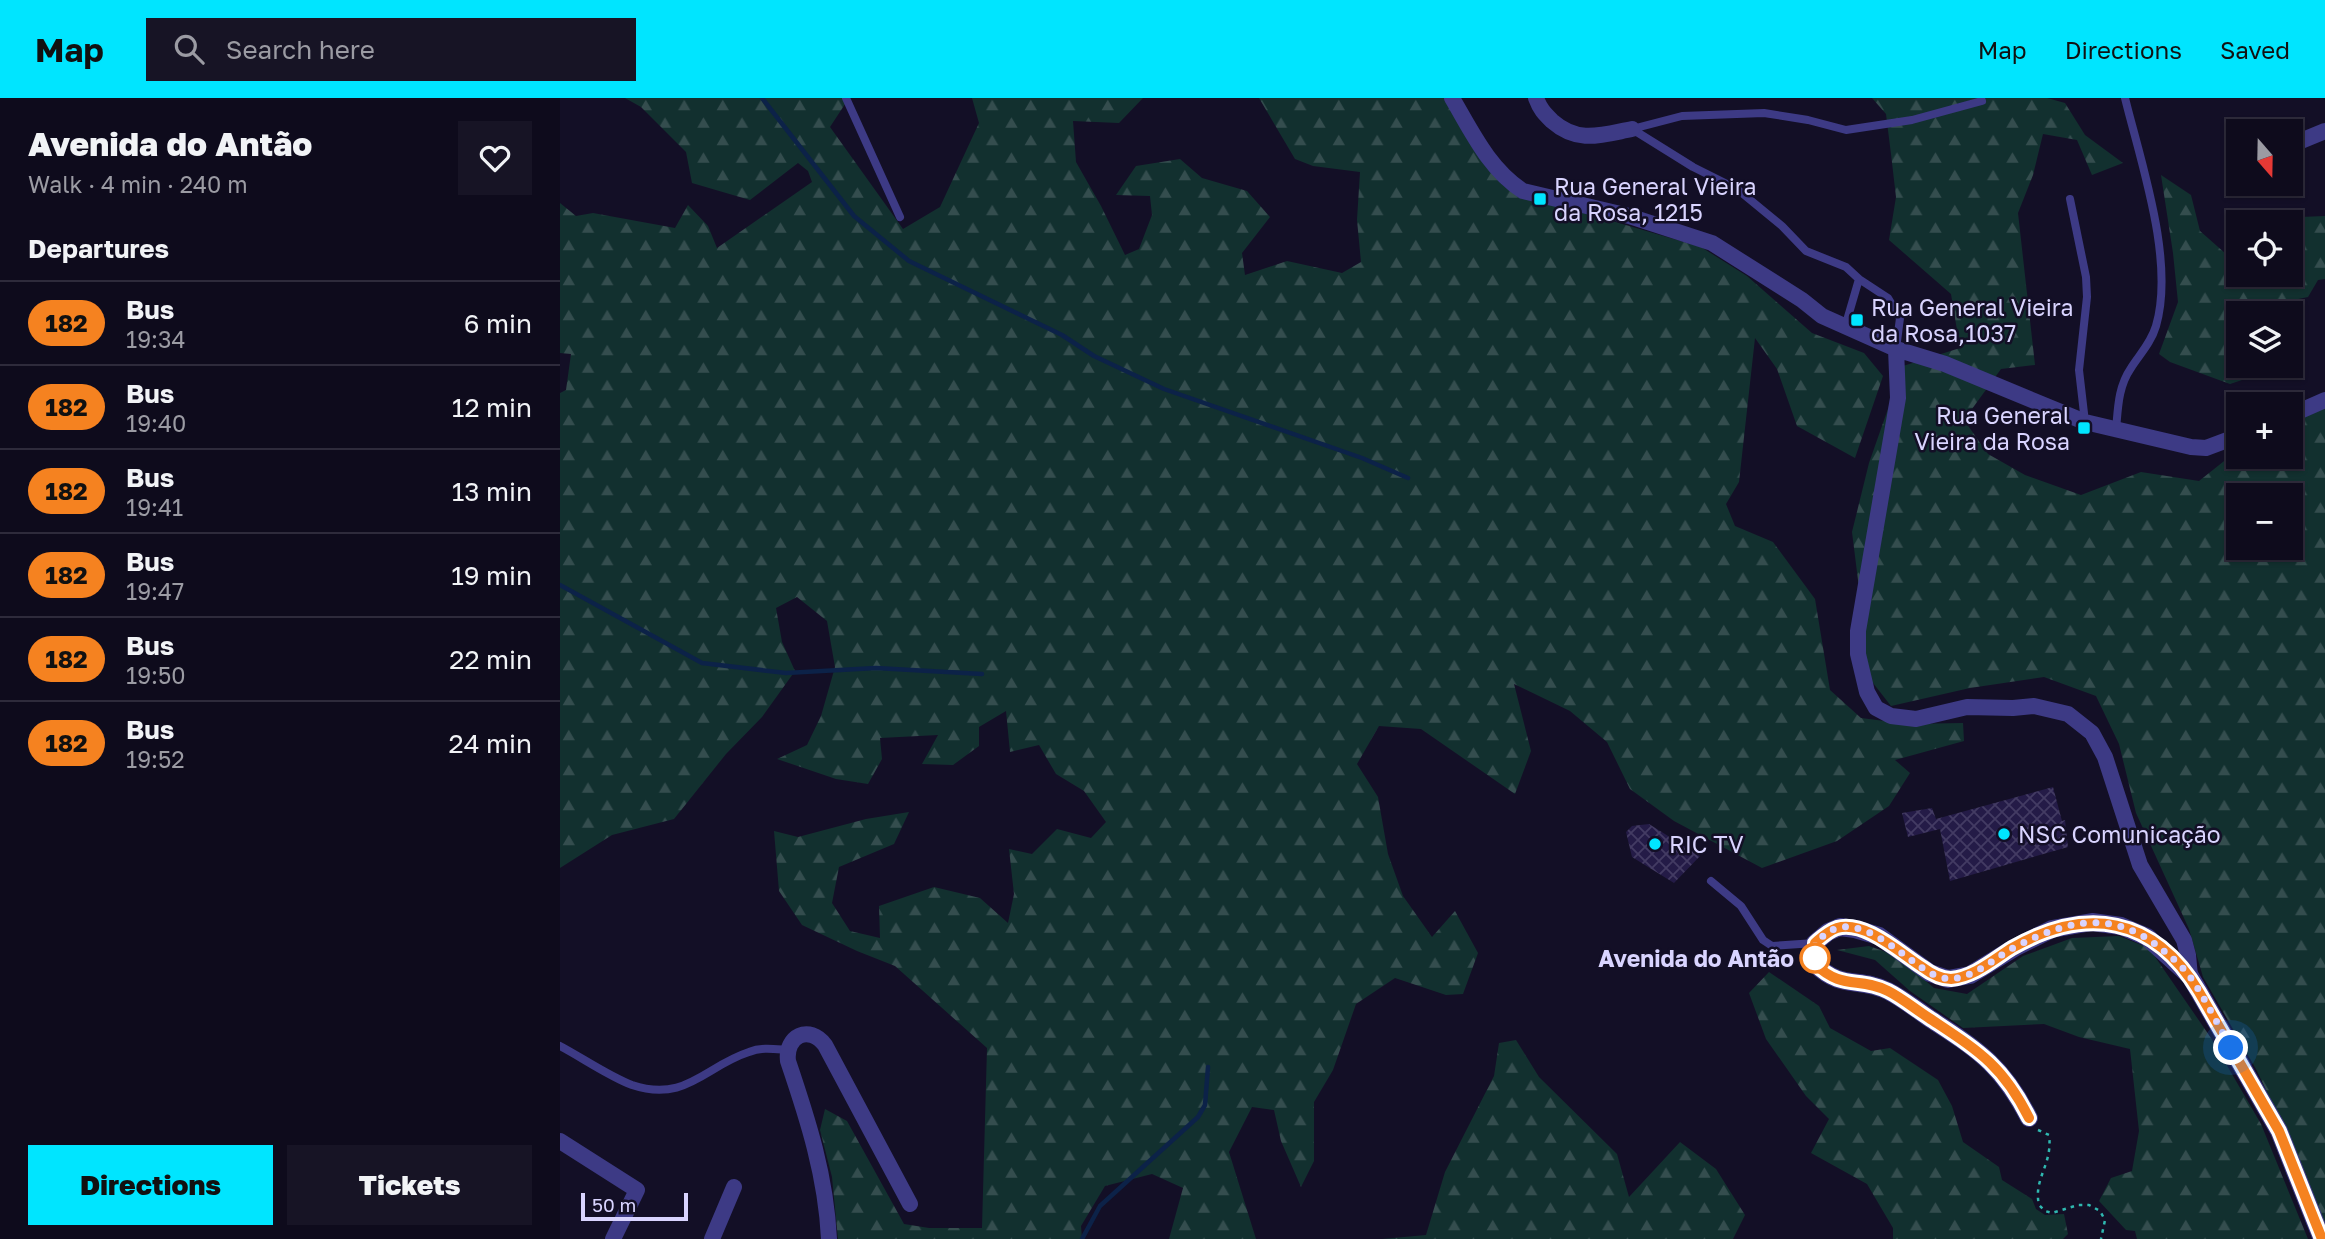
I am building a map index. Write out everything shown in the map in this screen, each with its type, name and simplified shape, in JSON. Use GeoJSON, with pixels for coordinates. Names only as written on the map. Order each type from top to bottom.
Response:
{"type":"FeatureCollection","features":[{"type":"Feature","properties":{"kind":"street"},"geometry":{"type":"LineString","coordinates":[[1452,98],[1481,149],[1512,184],[1523,191],[1629,216],[1712,243],[1802,300],[1822,316],[1896,349],[1945,364],[2084,422],[2191,447],[2206,448],[2226,440]]}},
{"type":"Feature","properties":{"kind":"street"},"geometry":{"type":"LineString","coordinates":[[1536,98],[1540,110],[1564,131],[1589,137],[1632,129]]}},
{"type":"Feature","properties":{"kind":"street"},"geometry":{"type":"LineString","coordinates":[[2303,140],[2325,131]]}},
{"type":"Feature","properties":{"kind":"street"},"geometry":{"type":"LineString","coordinates":[[1896,349],[1898,398],[1858,631],[1858,654],[1867,692],[1876,708],[1891,716],[1916,719],[1967,707],[2034,706],[2068,713],[2092,733],[2105,757],[2140,865],[2184,940],[2190,976]]}},
{"type":"Feature","properties":{"kind":"street"},"geometry":{"type":"LineString","coordinates":[[2303,410],[2325,400]]}},
{"type":"Feature","properties":{"kind":"street"},"geometry":{"type":"LineString","coordinates":[[2029,1118],[2010,1082],[1986,1056],[1888,991],[1866,983],[1841,982],[1827,975],[1815,964],[1815,943],[1828,932],[1840,927],[1855,929],[1879,936],[1930,973],[1948,979],[1970,975],[2052,929],[2092,922],[2121,926],[2147,937],[2190,976],[2279,1131],[2322,1239]]}},
{"type":"Feature","properties":{"kind":"street"},"geometry":{"type":"LineString","coordinates":[[829,1239],[817,1148],[788,1061],[787,1050],[791,1041],[800,1035],[819,1037],[825,1045],[910,1204]]}},
{"type":"Feature","properties":{"kind":"street"},"geometry":{"type":"LineString","coordinates":[[560,1141],[637,1190],[613,1239]]}},
{"type":"Feature","properties":{"kind":"street"},"geometry":{"type":"LineString","coordinates":[[712,1239],[734,1187]]}},
{"type":"Feature","properties":{"kind":"lane"},"geometry":{"type":"LineString","coordinates":[[846,98],[900,217]]}},
{"type":"Feature","properties":{"kind":"lane"},"geometry":{"type":"LineString","coordinates":[[2116,430],[2122,384],[2148,346],[2156,327],[2160,303],[2158,237],[2125,98]]}},
{"type":"Feature","properties":{"kind":"lane"},"geometry":{"type":"LineString","coordinates":[[1632,129],[1682,116],[1764,113],[1846,130],[1912,120],[1982,101]]}},
{"type":"Feature","properties":{"kind":"lane"},"geometry":{"type":"LineString","coordinates":[[1632,129],[1693,167],[1737,189],[1782,226],[1806,251],[1846,267],[1888,298],[1900,318],[1896,349]]}},
{"type":"Feature","properties":{"kind":"lane"},"geometry":{"type":"LineString","coordinates":[[2070,200],[2086,277],[2087,297],[2079,370],[2084,422]]}},
{"type":"Feature","properties":{"kind":"lane"},"geometry":{"type":"LineString","coordinates":[[1845,327],[1859,279]]}},
{"type":"Feature","properties":{"kind":"lane"},"geometry":{"type":"LineString","coordinates":[[1712,881],[1741,906],[1763,940],[1772,946],[1815,943]]}},
{"type":"Feature","properties":{"kind":"lane"},"geometry":{"type":"LineString","coordinates":[[560,1046],[633,1085],[664,1089],[684,1087],[749,1051],[787,1050]]}},
{"type":"Feature","properties":{"kind":"path"},"geometry":{"type":"LineString","coordinates":[[2029,1118],[2032,1128],[2049,1135],[2051,1148],[2047,1166],[2038,1182],[2039,1205],[2052,1213],[2078,1205],[2089,1205],[2101,1211],[2105,1220],[2101,1239]]}},
{"type":"Feature","properties":{"kind":"green space"},"geometry":{"type":"Polygon","coordinates":[[[625,98],[849,98],[830,127],[903,229],[940,207],[979,123],[972,98],[1143,98],[1119,123],[1073,121],[1076,162],[1125,255],[1139,249],[1152,215],[1150,196],[1116,195],[1136,166],[1180,159],[1202,178],[1247,191],[1270,217],[1242,253],[1245,275],[1287,261],[1342,273],[1361,262],[1357,220],[1360,172],[1313,166],[1295,159],[1259,98],[1451,98],[1522,198],[1701,247],[1747,276],[1812,333],[1864,353],[1883,376],[1855,458],[1797,426],[1777,369],[1755,338],[1739,482],[1726,504],[1735,526],[1773,542],[1815,599],[1830,690],[1861,718],[1908,724],[1963,723],[1964,741],[1895,760],[1910,773],[1889,806],[1837,841],[1762,868],[1674,821],[1630,789],[1607,742],[1570,711],[1514,684],[1531,751],[1515,794],[1421,729],[1379,726],[1357,764],[1378,797],[1388,854],[1403,896],[1432,937],[1455,911],[1478,953],[1463,994],[1446,995],[1395,978],[1356,1004],[1333,1070],[1314,1102],[1314,1161],[1301,1187],[1281,1141],[1274,1110],[1252,1107],[1229,1152],[1256,1239],[1169,1239],[1183,1188],[1152,1174],[1105,1186],[1081,1226],[1082,1239],[838,1239],[832,1177],[820,1130],[825,1109],[847,1121],[904,1224],[929,1228],[982,1228],[987,1048],[895,966],[802,925],[779,891],[774,831],[798,837],[866,819],[909,812],[894,844],[839,867],[832,903],[850,931],[880,938],[879,906],[934,887],[980,898],[1008,923],[1014,894],[1009,849],[1032,854],[1057,829],[1091,838],[1106,822],[1084,791],[1056,774],[1039,745],[1010,752],[1006,711],[979,727],[979,746],[953,765],[922,764],[938,735],[880,738],[882,759],[868,784],[836,779],[777,759],[807,745],[821,716],[835,667],[827,621],[797,597],[776,608],[782,642],[795,671],[762,717],[726,754],[674,819],[612,835],[560,868],[560,393],[566,390],[571,354],[560,353],[560,203],[576,216],[593,213],[675,228],[688,205],[708,226],[717,248],[812,182],[808,171],[798,163],[750,200],[692,183],[686,152],[641,107],[625,98]]]}},
{"type":"Feature","properties":{"kind":"green space"},"geometry":{"type":"Polygon","coordinates":[[[1872,98],[2047,98],[2065,103],[2085,135],[2123,163],[2092,175],[2077,140],[2043,134],[2033,175],[2018,213],[2035,365],[2001,369],[1964,420],[1988,454],[2025,475],[2081,495],[2141,472],[2199,481],[2226,460],[2226,469],[2303,469],[2303,417],[2325,407],[2325,1225],[2300,1161],[2256,1069],[2203,977],[2189,929],[2136,813],[2119,744],[2096,696],[2044,677],[1970,688],[1891,706],[1866,674],[1864,628],[1852,532],[1869,463],[1903,366],[1960,348],[1951,294],[1889,240],[1896,197],[1886,114],[1872,98]]]}},
{"type":"Feature","properties":{"kind":"green space"},"geometry":{"type":"Polygon","coordinates":[[[2161,175],[2191,195],[2200,231],[2226,254],[2226,287],[2303,287],[2303,217],[2325,216],[2325,279],[2318,280],[2308,297],[2288,301],[2226,301],[2226,378],[2248,378],[2230,384],[2170,362],[2159,354],[2178,302],[2161,175]]]}},
{"type":"Feature","properties":{"kind":"green space"},"geometry":{"type":"Polygon","coordinates":[[[2119,936],[2149,948],[2211,1038],[2261,1124],[2308,1239],[2137,1239],[2135,1231],[2126,1230],[2099,1201],[2111,1178],[2132,1171],[2139,1131],[2130,1049],[2079,1037],[2044,1024],[1963,1028],[1910,991],[1875,960],[1837,950],[1869,946],[1895,955],[1934,988],[1967,994],[2023,956],[2072,938],[2119,936]]]}},
{"type":"Feature","properties":{"kind":"green space"},"geometry":{"type":"Polygon","coordinates":[[[1769,972],[1819,1006],[1830,1028],[1871,1051],[1890,1048],[1938,1080],[1952,1106],[1963,1142],[1999,1167],[2002,1180],[2032,1199],[2036,1209],[2045,1215],[2064,1214],[2068,1234],[2063,1239],[1893,1239],[1893,1228],[1867,1184],[1811,1153],[1829,1119],[1806,1096],[1766,1039],[1749,993],[1769,972]]]}},
{"type":"Feature","properties":{"kind":"green space"},"geometry":{"type":"Polygon","coordinates":[[[1516,1040],[1539,1077],[1617,1154],[1629,1197],[1680,1142],[1716,1169],[1745,1215],[1733,1239],[1382,1239],[1426,1235],[1445,1172],[1494,1076],[1499,1043],[1516,1040]]]}},
{"type":"Feature","properties":{"kind":"building","name":"NSC Comunicação"},"geometry":{"type":"Polygon","coordinates":[[[2053,787],[2062,821],[2065,820],[2068,847],[1950,881],[1940,829],[1908,837],[1902,813],[1932,808],[1936,819],[2053,787]]]}},
{"type":"Feature","properties":{"kind":"building","name":"RIC TV"},"geometry":{"type":"Polygon","coordinates":[[[1649,824],[1700,856],[1674,883],[1632,857],[1626,832],[1632,826],[1649,824]]]}},
{"type":"Feature","properties":{"kind":"waterway"},"geometry":{"type":"LineString","coordinates":[[762,98],[854,216],[909,261],[1062,335],[1094,356],[1164,389],[1362,458],[1408,478]]}},
{"type":"Feature","properties":{"kind":"waterway"},"geometry":{"type":"LineString","coordinates":[[560,585],[702,663],[786,673],[876,668],[982,674]]}},
{"type":"Feature","properties":{"kind":"waterway"},"geometry":{"type":"LineString","coordinates":[[1082,1239],[1100,1206],[1198,1117],[1205,1105],[1208,1067]]}},
{"type":"Feature","properties":{"kind":"bus line","name":"182"},"geometry":{"type":"LineString","coordinates":[[2029,1118],[2010,1082],[1986,1056],[1888,991],[1866,983],[1841,982],[1827,975],[1815,964],[1815,943],[1828,932],[1840,927],[1855,929],[1879,936],[1930,973],[1948,979],[1970,975],[2052,929],[2092,922],[2121,926],[2147,937],[2190,976],[2279,1131],[2322,1239]]}},
{"type":"Feature","properties":{"kind":"place","name":"Rua General Vieira da Rosa, 1215"},"geometry":{"type":"Point","coordinates":[1540,199]}},
{"type":"Feature","properties":{"kind":"place","name":"Rua General Vieira da Rosa,1037"},"geometry":{"type":"Point","coordinates":[1857,320]}},
{"type":"Feature","properties":{"kind":"place","name":"Rua General Vieira da Rosa"},"geometry":{"type":"Point","coordinates":[2084,428]}},
{"type":"Feature","properties":{"kind":"place","name":"NSC Comunicação"},"geometry":{"type":"Point","coordinates":[2004,834]}},
{"type":"Feature","properties":{"kind":"place","name":"RIC TV"},"geometry":{"type":"Point","coordinates":[1655,844]}},
{"type":"Feature","properties":{"kind":"place","name":"Avenida do Antão"},"geometry":{"type":"Point","coordinates":[1815,958]}},
{"type":"Feature","properties":{"kind":"route"},"geometry":{"type":"LineString","coordinates":[[1815,958],[1815,943],[1828,932],[1840,927],[1855,929],[1879,936],[1930,973],[1948,979],[1970,975],[2052,929],[2092,922],[2121,926],[2147,937],[2190,976],[2231,1048]]}}]}
